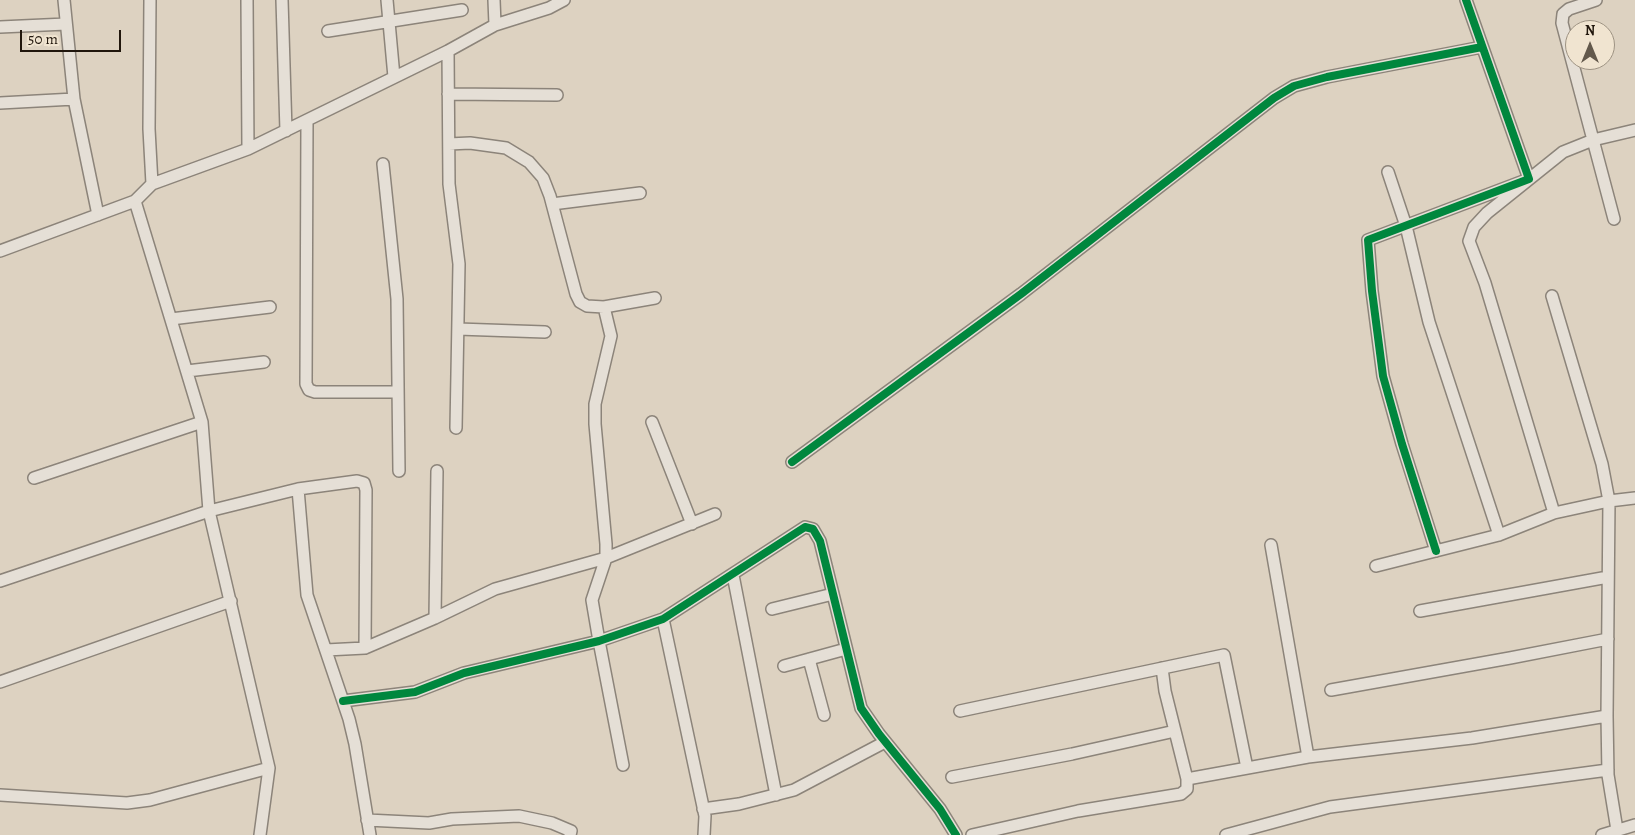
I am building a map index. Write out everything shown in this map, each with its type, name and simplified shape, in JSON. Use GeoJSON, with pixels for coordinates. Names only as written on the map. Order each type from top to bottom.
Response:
{"type":"FeatureCollection","features":[{"type":"Feature","properties":{"kind":"street"},"geometry":{"type":"LineString","coordinates":[[64,0],[74,99],[98,215]]}},
{"type":"Feature","properties":{"kind":"street"},"geometry":{"type":"LineString","coordinates":[[150,0],[152,184]]}},
{"type":"Feature","properties":{"kind":"street"},"geometry":{"type":"LineString","coordinates":[[247,0],[248,149]]}},
{"type":"Feature","properties":{"kind":"street"},"geometry":{"type":"LineString","coordinates":[[282,0],[286,131]]}},
{"type":"Feature","properties":{"kind":"street"},"geometry":{"type":"LineString","coordinates":[[387,0],[394,78]]}},
{"type":"Feature","properties":{"kind":"street"},"geometry":{"type":"LineString","coordinates":[[494,0],[495,25]]}},
{"type":"Feature","properties":{"kind":"street"},"geometry":{"type":"LineString","coordinates":[[0,251],[135,201],[152,184],[248,149],[448,51],[495,25],[549,8],[564,0]]}},
{"type":"Feature","properties":{"kind":"street"},"geometry":{"type":"LineString","coordinates":[[1466,0],[1529,179]]}},
{"type":"Feature","properties":{"kind":"street"},"geometry":{"type":"LineString","coordinates":[[1596,0],[1569,9],[1563,14],[1562,23],[1614,219]]}},
{"type":"Feature","properties":{"kind":"street"},"geometry":{"type":"LineString","coordinates":[[328,31],[462,10]]}},
{"type":"Feature","properties":{"kind":"street"},"geometry":{"type":"LineString","coordinates":[[0,27],[66,24]]}},
{"type":"Feature","properties":{"kind":"street"},"geometry":{"type":"LineString","coordinates":[[792,462],[1021,294],[1274,98],[1294,86],[1327,76],[1482,47]]}},
{"type":"Feature","properties":{"kind":"street"},"geometry":{"type":"LineString","coordinates":[[448,51],[449,184],[459,264],[456,428]]}},
{"type":"Feature","properties":{"kind":"street"},"geometry":{"type":"LineString","coordinates":[[448,94],[557,95]]}},
{"type":"Feature","properties":{"kind":"street"},"geometry":{"type":"LineString","coordinates":[[0,103],[74,99]]}},
{"type":"Feature","properties":{"kind":"street"},"geometry":{"type":"LineString","coordinates":[[307,121],[306,384],[309,390],[315,392],[397,392]]}},
{"type":"Feature","properties":{"kind":"street"},"geometry":{"type":"LineString","coordinates":[[1554,513],[1485,284],[1469,241],[1474,227],[1487,213],[1563,152],[1593,140],[1635,130]]}},
{"type":"Feature","properties":{"kind":"street"},"geometry":{"type":"LineString","coordinates":[[449,144],[470,143],[506,148],[529,162],[543,178],[552,204],[576,294],[580,302],[587,306],[604,307],[655,298]]}},
{"type":"Feature","properties":{"kind":"street"},"geometry":{"type":"LineString","coordinates":[[383,164],[397,300],[399,472]]}},
{"type":"Feature","properties":{"kind":"street"},"geometry":{"type":"LineString","coordinates":[[1388,172],[1406,226],[1429,322],[1499,535]]}},
{"type":"Feature","properties":{"kind":"street"},"geometry":{"type":"LineString","coordinates":[[1436,551],[1402,444],[1383,376],[1372,291],[1368,240],[1529,179]]}},
{"type":"Feature","properties":{"kind":"street"},"geometry":{"type":"LineString","coordinates":[[552,204],[640,192]]}},
{"type":"Feature","properties":{"kind":"street"},"geometry":{"type":"LineString","coordinates":[[135,201],[202,422],[209,511],[269,768],[260,835]]}},
{"type":"Feature","properties":{"kind":"street"},"geometry":{"type":"LineString","coordinates":[[1552,296],[1602,464],[1610,500],[1608,770],[1617,830]]}},
{"type":"Feature","properties":{"kind":"street"},"geometry":{"type":"LineString","coordinates":[[171,319],[270,307]]}},
{"type":"Feature","properties":{"kind":"street"},"geometry":{"type":"LineString","coordinates":[[604,307],[611,336],[595,404],[595,424],[606,558],[592,600],[623,765]]}},
{"type":"Feature","properties":{"kind":"street"},"geometry":{"type":"LineString","coordinates":[[458,329],[544,332]]}},
{"type":"Feature","properties":{"kind":"street"},"geometry":{"type":"LineString","coordinates":[[187,371],[264,362]]}},
{"type":"Feature","properties":{"kind":"street"},"geometry":{"type":"LineString","coordinates":[[34,478],[202,422]]}},
{"type":"Feature","properties":{"kind":"street"},"geometry":{"type":"LineString","coordinates":[[652,422],[692,524]]}},
{"type":"Feature","properties":{"kind":"street"},"geometry":{"type":"LineString","coordinates":[[435,618],[437,471]]}},
{"type":"Feature","properties":{"kind":"street"},"geometry":{"type":"LineString","coordinates":[[0,580],[209,511],[298,489],[357,481],[364,483],[366,490],[365,648]]}},
{"type":"Feature","properties":{"kind":"street"},"geometry":{"type":"LineString","coordinates":[[298,489],[307,595],[350,719],[370,835]]}},
{"type":"Feature","properties":{"kind":"street"},"geometry":{"type":"LineString","coordinates":[[1376,566],[1499,535],[1554,513],[1610,500],[1635,498]]}},
{"type":"Feature","properties":{"kind":"street"},"geometry":{"type":"LineString","coordinates":[[326,650],[365,648],[435,618],[495,589],[606,558],[715,514]]}},
{"type":"Feature","properties":{"kind":"street"},"geometry":{"type":"LineString","coordinates":[[343,701],[415,692],[464,673],[599,641],[663,619],[805,527],[813,530],[820,541],[861,708],[885,742],[940,810],[956,835]]}},
{"type":"Feature","properties":{"kind":"street"},"geometry":{"type":"LineString","coordinates":[[1270,546],[1308,757]]}},
{"type":"Feature","properties":{"kind":"street"},"geometry":{"type":"LineString","coordinates":[[733,575],[776,795]]}},
{"type":"Feature","properties":{"kind":"street"},"geometry":{"type":"LineString","coordinates":[[1420,611],[1608,577]]}},
{"type":"Feature","properties":{"kind":"street"},"geometry":{"type":"LineString","coordinates":[[772,609],[833,594]]}},
{"type":"Feature","properties":{"kind":"street"},"geometry":{"type":"LineString","coordinates":[[0,682],[231,601]]}},
{"type":"Feature","properties":{"kind":"street"},"geometry":{"type":"LineString","coordinates":[[663,619],[705,816],[704,835]]}},
{"type":"Feature","properties":{"kind":"street"},"geometry":{"type":"LineString","coordinates":[[1331,690],[1608,639]]}},
{"type":"Feature","properties":{"kind":"street"},"geometry":{"type":"LineString","coordinates":[[784,666],[846,649]]}},
{"type":"Feature","properties":{"kind":"street"},"geometry":{"type":"LineString","coordinates":[[960,711],[1224,655],[1247,768]]}},
{"type":"Feature","properties":{"kind":"street"},"geometry":{"type":"LineString","coordinates":[[809,659],[824,715]]}},
{"type":"Feature","properties":{"kind":"street"},"geometry":{"type":"LineString","coordinates":[[972,835],[1078,811],[1181,794],[1187,789],[1187,779],[1162,668]]}},
{"type":"Feature","properties":{"kind":"street"},"geometry":{"type":"LineString","coordinates":[[1187,779],[1308,757],[1472,738],[1607,716]]}},
{"type":"Feature","properties":{"kind":"street"},"geometry":{"type":"LineString","coordinates":[[952,776],[1072,754],[1175,731]]}},
{"type":"Feature","properties":{"kind":"street"},"geometry":{"type":"LineString","coordinates":[[703,809],[740,804],[794,790],[885,742]]}},
{"type":"Feature","properties":{"kind":"street"},"geometry":{"type":"LineString","coordinates":[[0,795],[127,803],[150,800],[269,768]]}},
{"type":"Feature","properties":{"kind":"street"},"geometry":{"type":"LineString","coordinates":[[1226,835],[1330,806],[1608,770]]}},
{"type":"Feature","properties":{"kind":"street"},"geometry":{"type":"LineString","coordinates":[[367,820],[429,823],[460,818],[519,816],[552,823],[571,831],[570,835]]}},
{"type":"Feature","properties":{"kind":"street"},"geometry":{"type":"LineString","coordinates":[[1602,835],[1635,825]]}},
{"type":"Feature","properties":{"kind":"cycle path"},"geometry":{"type":"LineString","coordinates":[[1436,551],[1402,444],[1383,376],[1372,291],[1368,240],[1529,179],[1466,0]]}},
{"type":"Feature","properties":{"kind":"cycle path"},"geometry":{"type":"LineString","coordinates":[[792,462],[1021,294],[1274,98],[1294,86],[1327,77],[1482,47]]}},
{"type":"Feature","properties":{"kind":"cycle path"},"geometry":{"type":"LineString","coordinates":[[343,701],[415,692],[464,673],[599,641],[663,619],[805,527],[813,529],[820,541],[861,708],[879,734],[940,809],[956,835]]}}]}
